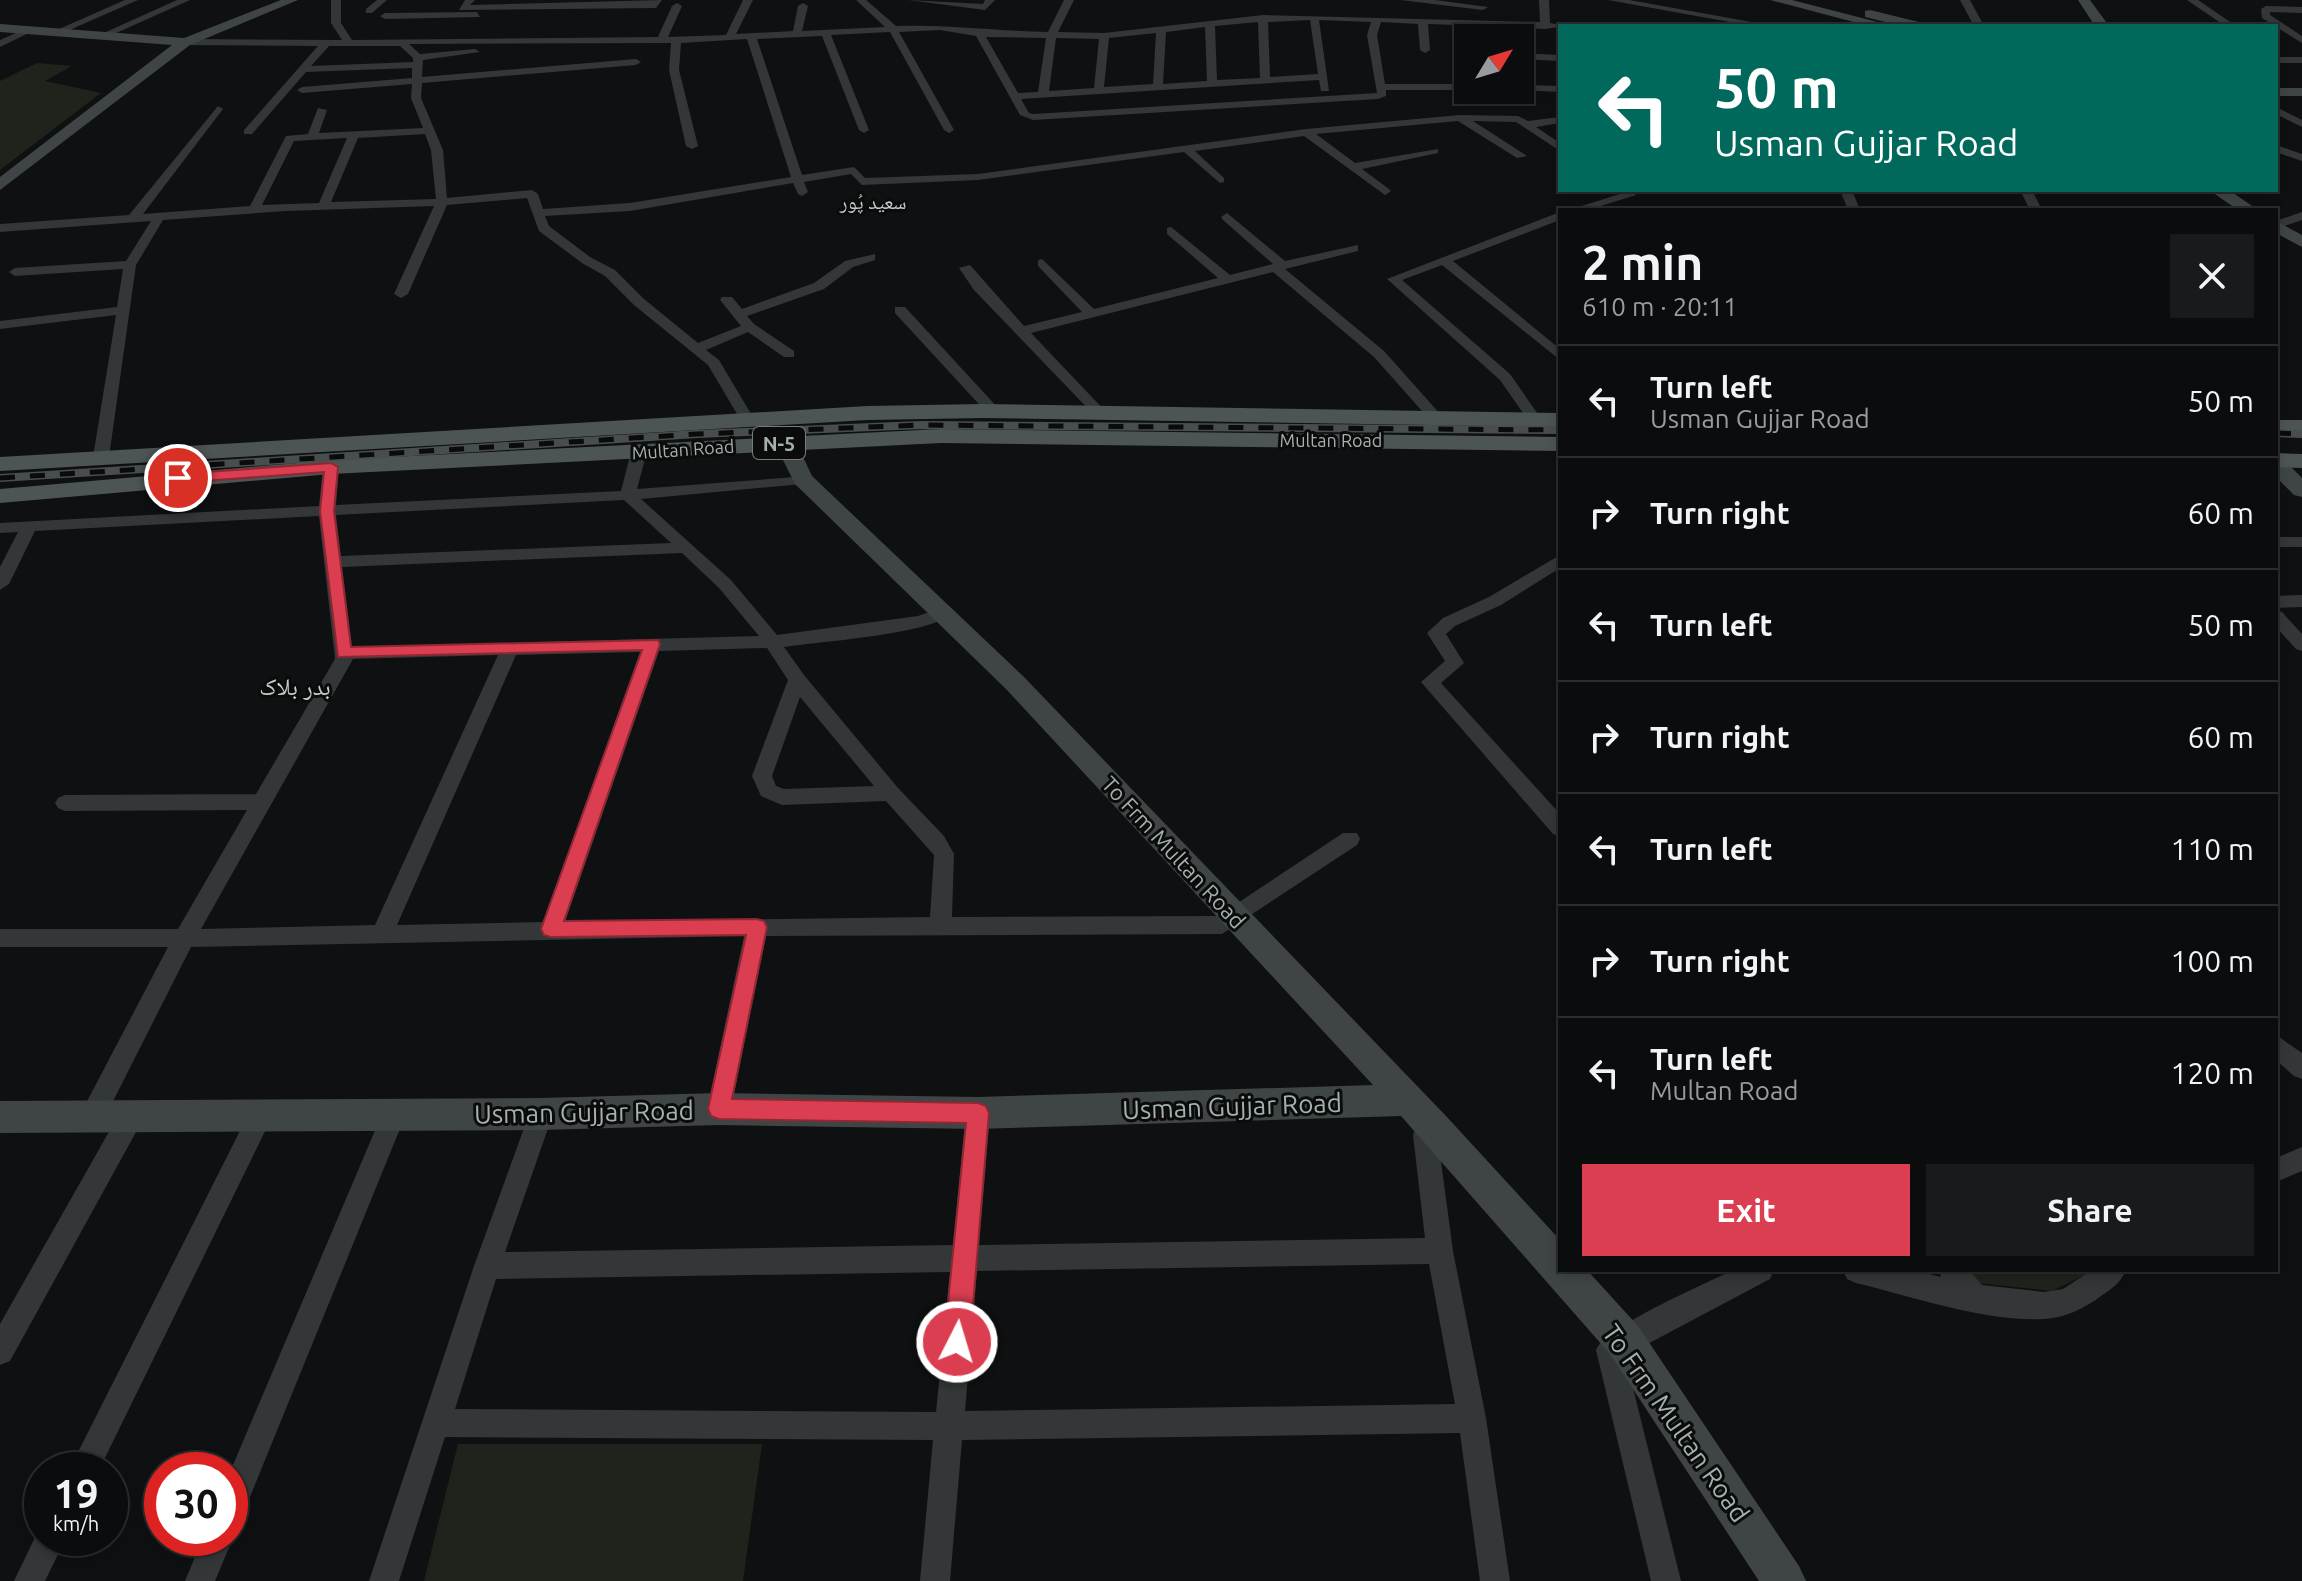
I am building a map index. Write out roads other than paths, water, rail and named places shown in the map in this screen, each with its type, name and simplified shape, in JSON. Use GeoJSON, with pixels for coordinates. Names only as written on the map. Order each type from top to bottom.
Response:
{"type":"FeatureCollection","features":[{"type":"Feature","properties":{"kind":"main road","name":"Multan Road"},"geometry":{"type":"LineString","coordinates":[[0,464],[867,413],[993,411],[1558,420]]}},
{"type":"Feature","properties":{"kind":"main road"},"geometry":{"type":"LineString","coordinates":[[2278,427],[2302,427]]}},
{"type":"Feature","properties":{"kind":"main road","name":"Multan Road"},"geometry":{"type":"LineString","coordinates":[[0,496],[331,467],[941,436],[1558,445]]}},
{"type":"Feature","properties":{"kind":"main road"},"geometry":{"type":"LineString","coordinates":[[2278,465],[2293,479]]}},
{"type":"Feature","properties":{"kind":"street"},"geometry":{"type":"LineString","coordinates":[[55,33],[133,0]]}},
{"type":"Feature","properties":{"kind":"street"},"geometry":{"type":"LineString","coordinates":[[102,36],[185,0]]}},
{"type":"Feature","properties":{"kind":"street"},"geometry":{"type":"LineString","coordinates":[[0,170],[178,41],[275,0]]}},
{"type":"Feature","properties":{"kind":"street"},"geometry":{"type":"LineString","coordinates":[[0,185],[178,41],[292,0]]}},
{"type":"Feature","properties":{"kind":"street"},"geometry":{"type":"LineString","coordinates":[[336,0],[336,23],[350,44]]}},
{"type":"Feature","properties":{"kind":"street"},"geometry":{"type":"LineString","coordinates":[[369,11],[382,0]]}},
{"type":"Feature","properties":{"kind":"street"},"geometry":{"type":"LineString","coordinates":[[407,42],[420,31],[438,0]]}},
{"type":"Feature","properties":{"kind":"street"},"geometry":{"type":"LineString","coordinates":[[470,0],[462,8],[573,3],[656,5],[657,0]]}},
{"type":"Feature","properties":{"kind":"street"},"geometry":{"type":"LineString","coordinates":[[730,37],[748,0]]}},
{"type":"Feature","properties":{"kind":"street"},"geometry":{"type":"LineString","coordinates":[[861,0],[893,29],[949,130]]}},
{"type":"Feature","properties":{"kind":"street"},"geometry":{"type":"LineString","coordinates":[[913,0],[985,7],[990,0]]}},
{"type":"Feature","properties":{"kind":"street"},"geometry":{"type":"LineString","coordinates":[[1043,94],[1051,36],[1069,0]]}},
{"type":"Feature","properties":{"kind":"street"},"geometry":{"type":"LineString","coordinates":[[1405,0],[1483,3],[1481,24]]}},
{"type":"Feature","properties":{"kind":"street"},"geometry":{"type":"LineString","coordinates":[[1544,0],[1545,26]]}},
{"type":"Feature","properties":{"kind":"street"},"geometry":{"type":"LineString","coordinates":[[1613,0],[1757,24]]}},
{"type":"Feature","properties":{"kind":"street"},"geometry":{"type":"LineString","coordinates":[[1776,0],[1878,24]]}},
{"type":"Feature","properties":{"kind":"street"},"geometry":{"type":"LineString","coordinates":[[1811,0],[1910,24]]}},
{"type":"Feature","properties":{"kind":"street"},"geometry":{"type":"LineString","coordinates":[[1965,0],[1978,24]]}},
{"type":"Feature","properties":{"kind":"street"},"geometry":{"type":"LineString","coordinates":[[2084,0],[2101,24]]}},
{"type":"Feature","properties":{"kind":"street"},"geometry":{"type":"LineString","coordinates":[[2192,0],[2228,24]]}},
{"type":"Feature","properties":{"kind":"street"},"geometry":{"type":"LineString","coordinates":[[385,16],[431,12],[566,15],[573,3]]}},
{"type":"Feature","properties":{"kind":"street"},"geometry":{"type":"LineString","coordinates":[[624,17],[631,6]]}},
{"type":"Feature","properties":{"kind":"street"},"geometry":{"type":"LineString","coordinates":[[662,40],[677,6]]}},
{"type":"Feature","properties":{"kind":"street"},"geometry":{"type":"LineString","coordinates":[[797,33],[803,6]]}},
{"type":"Feature","properties":{"kind":"street"},"geometry":{"type":"LineString","coordinates":[[2277,24],[2265,16],[2266,9],[2302,10]]}},
{"type":"Feature","properties":{"kind":"street"},"geometry":{"type":"LineString","coordinates":[[1355,20],[1361,10]]}},
{"type":"Feature","properties":{"kind":"street"},"geometry":{"type":"LineString","coordinates":[[0,28],[178,41],[350,44],[676,40],[940,27],[980,34],[1104,36],[1210,24],[1243,15],[1460,24]]}},
{"type":"Feature","properties":{"kind":"street"},"geometry":{"type":"LineString","coordinates":[[1314,17],[1326,99]]}},
{"type":"Feature","properties":{"kind":"street"},"geometry":{"type":"LineString","coordinates":[[1263,18],[1265,79]]}},
{"type":"Feature","properties":{"kind":"street"},"geometry":{"type":"LineString","coordinates":[[980,34],[1025,115],[1033,117],[1378,96],[1382,94],[1372,35],[1376,22]]}},
{"type":"Feature","properties":{"kind":"street"},"geometry":{"type":"LineString","coordinates":[[1423,23],[1425,50]]}},
{"type":"Feature","properties":{"kind":"street"},"geometry":{"type":"LineString","coordinates":[[1210,24],[1212,83]]}},
{"type":"Feature","properties":{"kind":"street"},"geometry":{"type":"LineString","coordinates":[[2278,24],[2302,40]]}},
{"type":"Feature","properties":{"kind":"street"},"geometry":{"type":"LineString","coordinates":[[1534,26],[1558,26]]}},
{"type":"Feature","properties":{"kind":"street"},"geometry":{"type":"LineString","coordinates":[[420,31],[557,28]]}},
{"type":"Feature","properties":{"kind":"street"},"geometry":{"type":"LineString","coordinates":[[0,44],[28,31]]}},
{"type":"Feature","properties":{"kind":"street"},"geometry":{"type":"LineString","coordinates":[[1158,86],[1161,31]]}},
{"type":"Feature","properties":{"kind":"street"},"geometry":{"type":"LineString","coordinates":[[825,32],[864,130]]}},
{"type":"Feature","properties":{"kind":"street"},"geometry":{"type":"LineString","coordinates":[[751,36],[802,192]]}},
{"type":"Feature","properties":{"kind":"street"},"geometry":{"type":"LineString","coordinates":[[1099,90],[1104,36]]}},
{"type":"Feature","properties":{"kind":"street"},"geometry":{"type":"LineString","coordinates":[[676,40],[674,70],[692,146]]}},
{"type":"Feature","properties":{"kind":"street"},"geometry":{"type":"LineString","coordinates":[[401,294],[442,202],[437,150],[416,98],[418,61],[407,42]]}},
{"type":"Feature","properties":{"kind":"street"},"geometry":{"type":"LineString","coordinates":[[248,132],[325,44]]}},
{"type":"Feature","properties":{"kind":"street"},"geometry":{"type":"LineString","coordinates":[[303,69],[418,61],[519,48]]}},
{"type":"Feature","properties":{"kind":"street"},"geometry":{"type":"LineString","coordinates":[[529,72],[530,55]]}},
{"type":"Feature","properties":{"kind":"street"},"geometry":{"type":"LineString","coordinates":[[1534,57],[1558,58]]}},
{"type":"Feature","properties":{"kind":"street"},"geometry":{"type":"LineString","coordinates":[[2279,59],[2302,60]]}},
{"type":"Feature","properties":{"kind":"street"},"geometry":{"type":"LineString","coordinates":[[496,74],[498,61]]}},
{"type":"Feature","properties":{"kind":"street"},"geometry":{"type":"LineString","coordinates":[[302,90],[636,62]]}},
{"type":"Feature","properties":{"kind":"street"},"geometry":{"type":"LineString","coordinates":[[1016,96],[1323,77]]}},
{"type":"Feature","properties":{"kind":"street"},"geometry":{"type":"LineString","coordinates":[[1381,87],[1454,87]]}},
{"type":"Feature","properties":{"kind":"street"},"geometry":{"type":"LineString","coordinates":[[1534,88],[1558,89]]}},
{"type":"Feature","properties":{"kind":"street"},"geometry":{"type":"LineString","coordinates":[[2278,92],[2302,92]]}},
{"type":"Feature","properties":{"kind":"street"},"geometry":{"type":"LineString","coordinates":[[134,217],[218,109]]}},
{"type":"Feature","properties":{"kind":"street"},"geometry":{"type":"LineString","coordinates":[[313,136],[322,110]]}},
{"type":"Feature","properties":{"kind":"street"},"geometry":{"type":"LineString","coordinates":[[2278,111],[2302,124]]}},
{"type":"Feature","properties":{"kind":"street"},"geometry":{"type":"LineString","coordinates":[[537,213],[630,207],[854,170],[862,182],[978,177],[1306,132],[1460,118],[1518,119],[1558,147]]}},
{"type":"Feature","properties":{"kind":"street"},"geometry":{"type":"LineString","coordinates":[[1460,118],[1521,156]]}},
{"type":"Feature","properties":{"kind":"street"},"geometry":{"type":"LineString","coordinates":[[1524,125],[1558,120]]}},
{"type":"Feature","properties":{"kind":"street"},"geometry":{"type":"LineString","coordinates":[[254,209],[290,138],[429,131]]}},
{"type":"Feature","properties":{"kind":"street"},"geometry":{"type":"LineString","coordinates":[[1306,132],[1385,191]]}},
{"type":"Feature","properties":{"kind":"street"},"geometry":{"type":"LineString","coordinates":[[324,206],[354,134]]}},
{"type":"Feature","properties":{"kind":"street"},"geometry":{"type":"LineString","coordinates":[[1186,148],[1220,180]]}},
{"type":"Feature","properties":{"kind":"street"},"geometry":{"type":"LineString","coordinates":[[2278,149],[2298,154]]}},
{"type":"Feature","properties":{"kind":"street"},"geometry":{"type":"LineString","coordinates":[[1353,167],[1434,151]]}},
{"type":"Feature","properties":{"kind":"street"},"geometry":{"type":"LineString","coordinates":[[2278,158],[2298,154]]}},
{"type":"Feature","properties":{"kind":"street"},"geometry":{"type":"LineString","coordinates":[[1594,207],[1630,195],[1625,192]]}},
{"type":"Feature","properties":{"kind":"street"},"geometry":{"type":"LineString","coordinates":[[0,228],[160,215],[442,202],[532,194],[543,228],[586,260],[601,266],[639,302],[698,348],[714,363],[747,419]]}},
{"type":"Feature","properties":{"kind":"street"},"geometry":{"type":"LineString","coordinates":[[2222,196],[2246,208]]}},
{"type":"Feature","properties":{"kind":"street"},"geometry":{"type":"LineString","coordinates":[[101,457],[130,265],[160,215]]}},
{"type":"Feature","properties":{"kind":"street"},"geometry":{"type":"LineString","coordinates":[[2278,224],[2302,216]]}},
{"type":"Feature","properties":{"kind":"street"},"geometry":{"type":"LineString","coordinates":[[1227,217],[1371,347],[1436,418]]}},
{"type":"Feature","properties":{"kind":"street"},"geometry":{"type":"LineString","coordinates":[[1535,420],[1505,377],[1393,279],[1558,217]]}},
{"type":"Feature","properties":{"kind":"street"},"geometry":{"type":"LineString","coordinates":[[2278,226],[2302,242]]}},
{"type":"Feature","properties":{"kind":"street"},"geometry":{"type":"LineString","coordinates":[[1171,231],[1228,280]]}},
{"type":"Feature","properties":{"kind":"street"},"geometry":{"type":"LineString","coordinates":[[2278,240],[2302,255]]}},
{"type":"Feature","properties":{"kind":"street"},"geometry":{"type":"LineString","coordinates":[[1021,331],[1354,248]]}},
{"type":"Feature","properties":{"kind":"street"},"geometry":{"type":"LineString","coordinates":[[738,315],[819,286],[849,264],[871,257]]}},
{"type":"Feature","properties":{"kind":"street"},"geometry":{"type":"LineString","coordinates":[[1444,260],[1558,354]]}},
{"type":"Feature","properties":{"kind":"street"},"geometry":{"type":"LineString","coordinates":[[1042,263],[1091,314]]}},
{"type":"Feature","properties":{"kind":"street"},"geometry":{"type":"LineString","coordinates":[[15,272],[130,265]]}},
{"type":"Feature","properties":{"kind":"street"},"geometry":{"type":"LineString","coordinates":[[965,268],[1100,413]]}},
{"type":"Feature","properties":{"kind":"street"},"geometry":{"type":"LineString","coordinates":[[727,300],[749,327],[789,354]]}},
{"type":"Feature","properties":{"kind":"street"},"geometry":{"type":"LineString","coordinates":[[0,325],[123,310]]}},
{"type":"Feature","properties":{"kind":"street"},"geometry":{"type":"LineString","coordinates":[[900,310],[993,411]]}},
{"type":"Feature","properties":{"kind":"street"},"geometry":{"type":"LineString","coordinates":[[698,348],[749,327]]}},
{"type":"Feature","properties":{"kind":"street","name":"To Frm Multan Road"},"geometry":{"type":"LineString","coordinates":[[785,442],[803,479],[1015,683],[1434,1127],[1558,1266]]}},
{"type":"Feature","properties":{"kind":"street"},"geometry":{"type":"LineString","coordinates":[[628,495],[639,452]]}},
{"type":"Feature","properties":{"kind":"street"},"geometry":{"type":"LineString","coordinates":[[93,1115],[184,938],[344,659],[327,511],[331,467]]}},
{"type":"Feature","properties":{"kind":"street"},"geometry":{"type":"LineString","coordinates":[[0,528],[628,495],[803,479]]}},
{"type":"Feature","properties":{"kind":"street"},"geometry":{"type":"LineString","coordinates":[[628,495],[725,584],[773,642],[797,680],[891,793],[937,842],[944,854],[940,925]]}},
{"type":"Feature","properties":{"kind":"street"},"geometry":{"type":"LineString","coordinates":[[0,584],[29,527]]}},
{"type":"Feature","properties":{"kind":"street"},"geometry":{"type":"LineString","coordinates":[[2278,542],[2302,542]]}},
{"type":"Feature","properties":{"kind":"street"},"geometry":{"type":"LineString","coordinates":[[333,562],[687,548]]}},
{"type":"Feature","properties":{"kind":"street"},"geometry":{"type":"LineString","coordinates":[[1558,561],[1495,601],[1449,622],[1436,633],[1455,663],[1430,682],[1558,826]]}},
{"type":"Feature","properties":{"kind":"street"},"geometry":{"type":"LineString","coordinates":[[2278,602],[2302,601]]}},
{"type":"Feature","properties":{"kind":"street"},"geometry":{"type":"LineString","coordinates":[[343,653],[773,642],[921,622],[941,614]]}},
{"type":"Feature","properties":{"kind":"street"},"geometry":{"type":"LineString","coordinates":[[2278,618],[2302,645]]}},
{"type":"Feature","properties":{"kind":"street"},"geometry":{"type":"LineString","coordinates":[[551,929],[652,644]]}},
{"type":"Feature","properties":{"kind":"street"},"geometry":{"type":"LineString","coordinates":[[382,934],[510,648]]}},
{"type":"Feature","properties":{"kind":"street"},"geometry":{"type":"LineString","coordinates":[[797,680],[762,776],[768,791],[782,797],[891,793]]}},
{"type":"Feature","properties":{"kind":"street"},"geometry":{"type":"LineString","coordinates":[[65,803],[262,802]]}},
{"type":"Feature","properties":{"kind":"street"},"geometry":{"type":"LineString","coordinates":[[0,938],[184,938],[551,929],[1222,925],[1350,839]]}},
{"type":"Feature","properties":{"kind":"street"},"geometry":{"type":"LineString","coordinates":[[719,1109],[757,927]]}},
{"type":"Feature","properties":{"kind":"street"},"geometry":{"type":"LineString","coordinates":[[2278,1047],[2302,1068]]}},
{"type":"Feature","properties":{"kind":"street","name":"Usman Gujjar Road"},"geometry":{"type":"LineString","coordinates":[[0,1117],[541,1114],[719,1109],[978,1113],[1408,1100]]}},
{"type":"Feature","properties":{"kind":"street"},"geometry":{"type":"LineString","coordinates":[[935,1581],[978,1113]]}},
{"type":"Feature","properties":{"kind":"street"},"geometry":{"type":"LineString","coordinates":[[248,1465],[394,1114]]}},
{"type":"Feature","properties":{"kind":"street"},"geometry":{"type":"LineString","coordinates":[[384,1581],[487,1266],[541,1114]]}},
{"type":"Feature","properties":{"kind":"street"},"geometry":{"type":"LineString","coordinates":[[0,1351],[132,1115]]}},
{"type":"Feature","properties":{"kind":"street"},"geometry":{"type":"LineString","coordinates":[[93,1452],[261,1115]]}},
{"type":"Feature","properties":{"kind":"street"},"geometry":{"type":"LineString","coordinates":[[1434,1127],[1425,1135],[1440,1251],[1472,1418],[1495,1581]]}},
{"type":"Feature","properties":{"kind":"street"},"geometry":{"type":"LineString","coordinates":[[2278,1169],[2302,1159]]}},
{"type":"Feature","properties":{"kind":"street"},"geometry":{"type":"LineString","coordinates":[[487,1266],[1440,1251]]}},
{"type":"Feature","properties":{"kind":"street","name":"To Frm Multan Road"},"geometry":{"type":"LineString","coordinates":[[1564,1272],[1624,1340],[1784,1581]]}},
{"type":"Feature","properties":{"kind":"street"},"geometry":{"type":"LineString","coordinates":[[1666,1581],[1610,1350],[1757,1272]]}},
{"type":"Feature","properties":{"kind":"street"},"geometry":{"type":"LineString","coordinates":[[1865,1272],[2017,1304],[2060,1304],[2111,1272]]}},
{"type":"Feature","properties":{"kind":"street"},"geometry":{"type":"LineString","coordinates":[[1954,1272],[1974,1296]]}},
{"type":"Feature","properties":{"kind":"street"},"geometry":{"type":"LineString","coordinates":[[438,1423],[949,1426],[1472,1418]]}},
{"type":"Feature","properties":{"kind":"street"},"geometry":{"type":"LineString","coordinates":[[29,1581],[42,1556]]}},
{"type":"Feature","properties":{"kind":"street"},"geometry":{"type":"LineString","coordinates":[[200,1581],[210,1556]]}},
{"type":"Feature","properties":{"kind":"railway"},"geometry":{"type":"LineString","coordinates":[[0,478],[697,434],[921,425],[1558,430]]}},
{"type":"Feature","properties":{"kind":"railway"},"geometry":{"type":"LineString","coordinates":[[2278,433],[2302,434]]}},
{"type":"Feature","properties":{"kind":"district","name":"سعید پُور"},"geometry":{"type":"Point","coordinates":[873,201]}},
{"type":"Feature","properties":{"kind":"district","name":"بدر بلاک"},"geometry":{"type":"Point","coordinates":[295,686]}}]}
